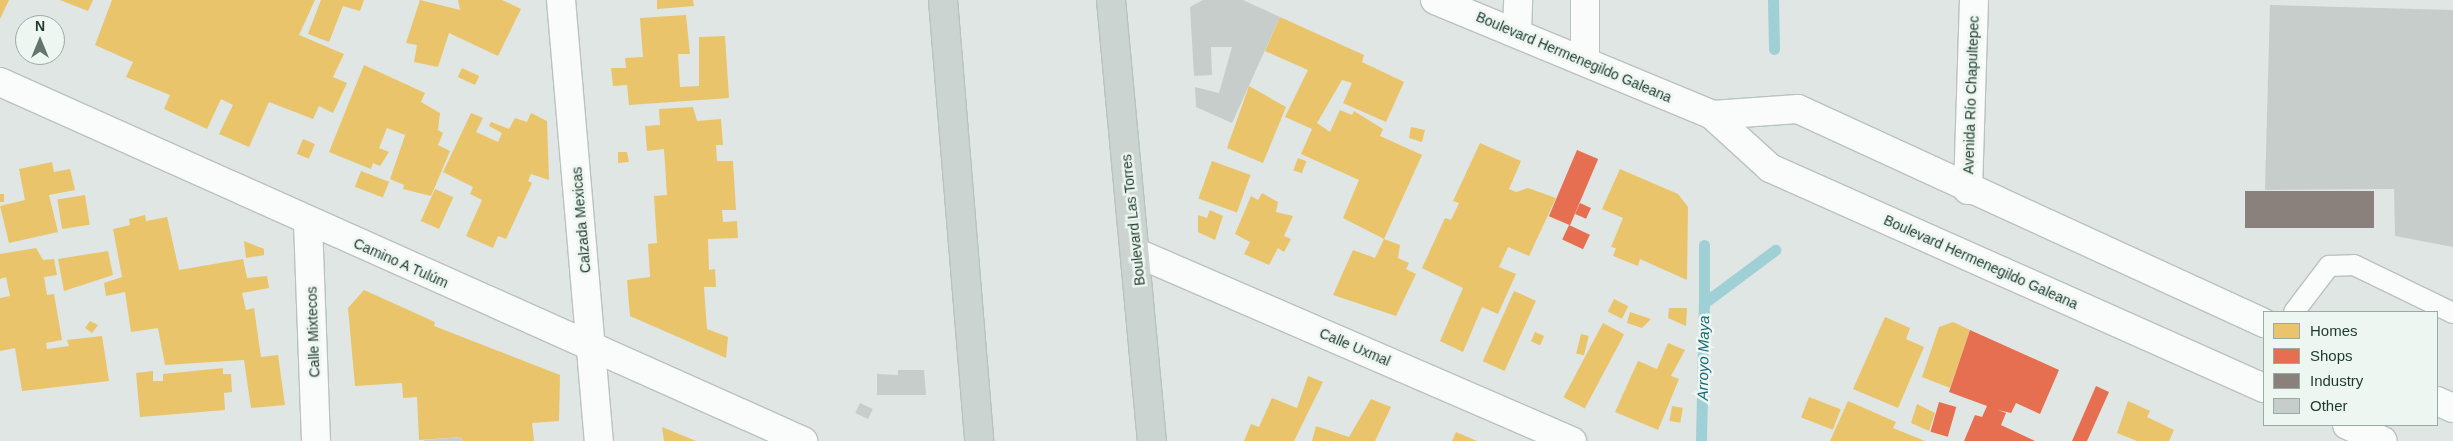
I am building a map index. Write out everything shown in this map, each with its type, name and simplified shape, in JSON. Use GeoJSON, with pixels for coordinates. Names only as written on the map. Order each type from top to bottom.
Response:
{"type":"FeatureCollection","features":[{"type":"Feature","properties":{"kind":"main road"},"geometry":{"type":"LineString","coordinates":[[943,0],[979,441]]}},
{"type":"Feature","properties":{"kind":"main road","name":"Boulevard Las Torres"},"geometry":{"type":"LineString","coordinates":[[1111,0],[1137,253],[1152,441]]}},
{"type":"Feature","properties":{"kind":"street","name":"Calzada Mexicas"},"geometry":{"type":"LineString","coordinates":[[561,0],[593,348],[599,441]]}},
{"type":"Feature","properties":{"kind":"street","name":"Boulevard Hermenegildo Galeana"},"geometry":{"type":"LineString","coordinates":[[1436,0],[1584,59],[1712,115],[1770,168],[2263,388]]}},
{"type":"Feature","properties":{"kind":"street"},"geometry":{"type":"LineString","coordinates":[[1517,33],[1518,0]]}},
{"type":"Feature","properties":{"kind":"street"},"geometry":{"type":"LineString","coordinates":[[1584,59],[1585,0]]}},
{"type":"Feature","properties":{"kind":"street","name":"Avenida Río Chapultepec"},"geometry":{"type":"LineString","coordinates":[[1968,190],[1974,0]]}},
{"type":"Feature","properties":{"kind":"street","name":"Camino A Tulúm"},"geometry":{"type":"LineString","coordinates":[[0,82],[308,223],[804,441]]}},
{"type":"Feature","properties":{"kind":"street","name":"Boulevard Hermenegildo Galeana"},"geometry":{"type":"LineString","coordinates":[[1712,115],[1798,109],[1968,190],[2263,323]]}},
{"type":"Feature","properties":{"kind":"street","name":"Calle Mixtecos"},"geometry":{"type":"LineString","coordinates":[[308,223],[316,441]]}},
{"type":"Feature","properties":{"kind":"street","name":"Calle Uxmal"},"geometry":{"type":"LineString","coordinates":[[1137,253],[1572,441]]}},
{"type":"Feature","properties":{"kind":"street"},"geometry":{"type":"LineString","coordinates":[[2438,401],[2453,408]]}},
{"type":"Feature","properties":{"kind":"street"},"geometry":{"type":"LineString","coordinates":[[2349,426],[2383,441]]}},
{"type":"Feature","properties":{"kind":"lane"},"geometry":{"type":"LineString","coordinates":[[2295,311],[2329,266],[2354,265],[2453,313]]}},
{"type":"Feature","properties":{"kind":"building: Homes"},"geometry":{"type":"Polygon","coordinates":[[[0,0],[9,0],[0,19],[0,0]]]}},
{"type":"Feature","properties":{"kind":"building: Homes"},"geometry":{"type":"Polygon","coordinates":[[[60,0],[93,0],[88,11],[60,0]]]}},
{"type":"Feature","properties":{"kind":"building: Homes"},"geometry":{"type":"Polygon","coordinates":[[[112,0],[315,0],[299,35],[344,54],[333,77],[347,83],[333,113],[319,106],[313,119],[269,102],[249,147],[219,134],[233,105],[221,99],[207,129],[164,109],[170,95],[126,77],[133,62],[95,45],[112,0]]]}},
{"type":"Feature","properties":{"kind":"building: Homes"},"geometry":{"type":"Polygon","coordinates":[[[321,0],[364,0],[360,11],[343,6],[329,42],[308,34],[321,0]]]}},
{"type":"Feature","properties":{"kind":"building: Homes"},"geometry":{"type":"Polygon","coordinates":[[[420,0],[460,10],[458,0],[502,0],[521,9],[498,56],[449,33],[438,67],[414,62],[417,45],[406,43],[420,0]]]}},
{"type":"Feature","properties":{"kind":"building: Homes"},"geometry":{"type":"Polygon","coordinates":[[[657,0],[693,0],[694,6],[657,9],[657,0]]]}},
{"type":"Feature","properties":{"kind":"building: Homes"},"geometry":{"type":"Polygon","coordinates":[[[686,15],[690,54],[678,54],[680,87],[699,86],[699,37],[725,36],[729,98],[629,105],[627,85],[613,86],[611,68],[626,68],[625,58],[643,57],[640,18],[686,15]]]}},
{"type":"Feature","properties":{"kind":"building: Homes"},"geometry":{"type":"Polygon","coordinates":[[[1280,17],[1364,55],[1362,62],[1404,82],[1386,122],[1343,103],[1352,83],[1342,80],[1317,123],[1330,132],[1340,110],[1352,115],[1354,111],[1383,129],[1380,136],[1422,155],[1384,239],[1343,218],[1359,180],[1301,154],[1312,129],[1285,117],[1308,70],[1265,51],[1280,17]]]}},
{"type":"Feature","properties":{"kind":"building: Homes"},"geometry":{"type":"Polygon","coordinates":[[[364,65],[425,93],[421,102],[440,113],[438,130],[443,133],[438,145],[450,151],[431,196],[403,189],[404,185],[390,179],[408,127],[405,135],[387,128],[379,148],[389,152],[380,166],[373,163],[371,169],[329,152],[364,65]]]}},
{"type":"Feature","properties":{"kind":"building: Homes"},"geometry":{"type":"Polygon","coordinates":[[[462,68],[479,76],[475,85],[458,77],[462,68]]]}},
{"type":"Feature","properties":{"kind":"building: Homes"},"geometry":{"type":"Polygon","coordinates":[[[1249,86],[1286,107],[1263,163],[1227,148],[1249,86]]]}},
{"type":"Feature","properties":{"kind":"building: Homes"},"geometry":{"type":"Polygon","coordinates":[[[693,107],[697,121],[721,119],[723,145],[716,145],[717,161],[733,161],[736,210],[722,210],[723,222],[737,221],[738,238],[708,239],[709,270],[715,269],[716,287],[704,287],[707,329],[728,337],[726,358],[630,316],[627,280],[650,277],[648,244],[657,243],[654,196],[667,195],[664,149],[647,151],[645,126],[660,125],[659,109],[693,107]]]}},
{"type":"Feature","properties":{"kind":"building: Homes"},"geometry":{"type":"Polygon","coordinates":[[[471,113],[483,118],[476,132],[498,142],[502,133],[489,126],[491,122],[509,129],[515,118],[527,122],[531,113],[547,121],[549,180],[531,174],[528,181],[532,183],[506,239],[498,236],[493,248],[466,236],[482,200],[470,194],[473,187],[443,172],[471,113]]]}},
{"type":"Feature","properties":{"kind":"building: Homes"},"geometry":{"type":"Polygon","coordinates":[[[1411,127],[1425,130],[1422,142],[1409,138],[1411,127]]]}},
{"type":"Feature","properties":{"kind":"building: Homes"},"geometry":{"type":"Polygon","coordinates":[[[303,139],[315,144],[309,159],[297,154],[303,139]]]}},
{"type":"Feature","properties":{"kind":"building: Homes"},"geometry":{"type":"Polygon","coordinates":[[[1480,143],[1521,161],[1509,189],[1516,192],[1528,188],[1556,198],[1529,256],[1508,247],[1499,267],[1516,274],[1498,314],[1482,307],[1463,352],[1440,341],[1463,288],[1422,268],[1445,218],[1451,220],[1459,203],[1453,201],[1480,143]]]}},
{"type":"Feature","properties":{"kind":"building: Homes"},"geometry":{"type":"Polygon","coordinates":[[[618,152],[627,152],[629,162],[618,163],[618,152]]]}},
{"type":"Feature","properties":{"kind":"building: Homes"},"geometry":{"type":"Polygon","coordinates":[[[1298,158],[1306,161],[1302,173],[1293,170],[1298,158]]]}},
{"type":"Feature","properties":{"kind":"building: Homes"},"geometry":{"type":"Polygon","coordinates":[[[1212,161],[1251,175],[1237,213],[1198,199],[1212,161]]]}},
{"type":"Feature","properties":{"kind":"building: Homes"},"geometry":{"type":"Polygon","coordinates":[[[52,162],[54,172],[70,169],[75,190],[49,195],[58,232],[9,243],[0,206],[25,200],[19,169],[52,162]]]}},
{"type":"Feature","properties":{"kind":"building: Homes"},"geometry":{"type":"Polygon","coordinates":[[[1620,169],[1678,194],[1688,207],[1687,280],[1640,259],[1638,266],[1613,256],[1616,248],[1611,247],[1623,218],[1602,209],[1620,169]]]}},
{"type":"Feature","properties":{"kind":"building: Homes"},"geometry":{"type":"Polygon","coordinates":[[[361,171],[389,182],[383,198],[355,187],[361,171]]]}},
{"type":"Feature","properties":{"kind":"building: Homes"},"geometry":{"type":"Polygon","coordinates":[[[435,189],[453,197],[439,229],[421,221],[435,189]]]}},
{"type":"Feature","properties":{"kind":"building: Homes"},"geometry":{"type":"Polygon","coordinates":[[[1262,193],[1278,202],[1276,212],[1293,216],[1284,236],[1291,239],[1284,252],[1278,248],[1269,265],[1244,254],[1250,242],[1235,234],[1251,196],[1258,200],[1262,193]]]}},
{"type":"Feature","properties":{"kind":"building: Homes"},"geometry":{"type":"Polygon","coordinates":[[[0,194],[4,194],[4,202],[0,202],[0,194]]]}},
{"type":"Feature","properties":{"kind":"building: Homes"},"geometry":{"type":"Polygon","coordinates":[[[85,195],[90,225],[62,229],[57,199],[85,195]]]}},
{"type":"Feature","properties":{"kind":"building: Homes"},"geometry":{"type":"Polygon","coordinates":[[[1210,210],[1223,216],[1215,240],[1198,232],[1198,215],[1207,218],[1210,210]]]}},
{"type":"Feature","properties":{"kind":"building: Homes"},"geometry":{"type":"Polygon","coordinates":[[[145,215],[146,221],[167,217],[179,270],[243,259],[247,278],[267,276],[269,288],[242,293],[246,310],[254,308],[261,357],[278,355],[285,405],[251,408],[244,360],[165,365],[158,328],[131,332],[125,292],[106,296],[104,283],[122,277],[113,229],[130,225],[129,219],[145,215]]]}},
{"type":"Feature","properties":{"kind":"building: Homes"},"geometry":{"type":"Polygon","coordinates":[[[1384,239],[1400,245],[1398,258],[1409,263],[1406,269],[1416,274],[1396,316],[1333,295],[1353,250],[1375,258],[1384,239]]]}},
{"type":"Feature","properties":{"kind":"building: Homes"},"geometry":{"type":"Polygon","coordinates":[[[244,241],[264,249],[264,255],[246,258],[244,241]]]}},
{"type":"Feature","properties":{"kind":"building: Homes"},"geometry":{"type":"Polygon","coordinates":[[[36,248],[43,260],[54,259],[57,275],[44,277],[47,295],[54,294],[62,340],[46,343],[47,349],[69,346],[67,340],[102,336],[109,381],[22,391],[15,348],[0,351],[0,298],[10,296],[6,277],[0,279],[0,254],[36,248]]]}},
{"type":"Feature","properties":{"kind":"building: Homes"},"geometry":{"type":"Polygon","coordinates":[[[108,251],[113,275],[64,291],[58,259],[108,251]]]}},
{"type":"Feature","properties":{"kind":"building: Homes"},"geometry":{"type":"Polygon","coordinates":[[[364,290],[435,322],[434,326],[560,375],[559,421],[532,423],[534,441],[462,441],[461,437],[419,440],[417,397],[403,398],[402,383],[355,386],[348,308],[364,290]]]}},
{"type":"Feature","properties":{"kind":"building: Homes"},"geometry":{"type":"Polygon","coordinates":[[[1514,291],[1536,301],[1505,371],[1483,361],[1514,291]]]}},
{"type":"Feature","properties":{"kind":"building: Homes"},"geometry":{"type":"Polygon","coordinates":[[[1614,299],[1628,306],[1622,319],[1608,311],[1614,299]]]}},
{"type":"Feature","properties":{"kind":"building: Homes"},"geometry":{"type":"Polygon","coordinates":[[[1669,308],[1687,308],[1686,326],[1668,318],[1669,308]]]}},
{"type":"Feature","properties":{"kind":"building: Homes"},"geometry":{"type":"Polygon","coordinates":[[[1630,312],[1651,319],[1642,328],[1627,323],[1630,312]]]}},
{"type":"Feature","properties":{"kind":"building: Homes"},"geometry":{"type":"Polygon","coordinates":[[[1885,317],[1910,328],[1906,339],[1924,347],[1898,408],[1853,389],[1885,317]]]}},
{"type":"Feature","properties":{"kind":"building: Homes"},"geometry":{"type":"Polygon","coordinates":[[[90,321],[98,325],[92,333],[85,328],[90,321]]]}},
{"type":"Feature","properties":{"kind":"building: Homes"},"geometry":{"type":"Polygon","coordinates":[[[1953,322],[1970,330],[1950,388],[1922,377],[1939,327],[1953,322]]]}},
{"type":"Feature","properties":{"kind":"building: Homes"},"geometry":{"type":"Polygon","coordinates":[[[1603,323],[1624,334],[1585,408],[1564,397],[1603,323]]]}},
{"type":"Feature","properties":{"kind":"building: Homes"},"geometry":{"type":"Polygon","coordinates":[[[1535,332],[1544,336],[1540,345],[1531,341],[1535,332]]]}},
{"type":"Feature","properties":{"kind":"building: Homes"},"geometry":{"type":"Polygon","coordinates":[[[1581,334],[1589,336],[1584,355],[1576,353],[1581,334]]]}},
{"type":"Feature","properties":{"kind":"building: Homes"},"geometry":{"type":"Polygon","coordinates":[[[1668,343],[1685,350],[1671,376],[1679,379],[1658,430],[1615,412],[1638,361],[1657,369],[1668,343]]]}},
{"type":"Feature","properties":{"kind":"building: Homes"},"geometry":{"type":"Polygon","coordinates":[[[223,368],[223,374],[231,374],[232,392],[224,393],[225,410],[140,417],[136,373],[153,371],[153,381],[163,381],[163,374],[223,368]]]}},
{"type":"Feature","properties":{"kind":"building: Homes"},"geometry":{"type":"Polygon","coordinates":[[[1308,376],[1323,382],[1294,441],[1244,441],[1251,424],[1259,427],[1272,398],[1297,408],[1308,376]]]}},
{"type":"Feature","properties":{"kind":"building: Homes"},"geometry":{"type":"Polygon","coordinates":[[[1809,397],[1841,409],[1833,430],[1801,418],[1809,397]]]}},
{"type":"Feature","properties":{"kind":"building: Homes"},"geometry":{"type":"Polygon","coordinates":[[[1371,399],[1391,407],[1375,441],[1312,441],[1316,426],[1349,437],[1371,399]]]}},
{"type":"Feature","properties":{"kind":"building: Homes"},"geometry":{"type":"Polygon","coordinates":[[[1848,401],[1896,422],[1893,428],[1925,441],[1830,441],[1848,401]]]}},
{"type":"Feature","properties":{"kind":"building: Homes"},"geometry":{"type":"Polygon","coordinates":[[[2128,401],[2150,411],[2147,417],[2174,430],[2169,441],[2137,441],[2117,433],[2128,401]]]}},
{"type":"Feature","properties":{"kind":"building: Homes"},"geometry":{"type":"Polygon","coordinates":[[[1917,404],[1935,413],[1929,431],[1911,423],[1917,404]]]}},
{"type":"Feature","properties":{"kind":"building: Homes"},"geometry":{"type":"Polygon","coordinates":[[[1672,406],[1683,408],[1680,423],[1669,421],[1672,406]]]}},
{"type":"Feature","properties":{"kind":"building: Homes"},"geometry":{"type":"Polygon","coordinates":[[[662,427],[696,441],[664,441],[662,427]]]}},
{"type":"Feature","properties":{"kind":"building: Homes"},"geometry":{"type":"Polygon","coordinates":[[[1456,432],[1477,441],[1452,441],[1456,432]]]}},
{"type":"Feature","properties":{"kind":"building: Shops"},"geometry":{"type":"Polygon","coordinates":[[[1577,150],[1598,159],[1570,225],[1549,216],[1577,150]]]}},
{"type":"Feature","properties":{"kind":"building: Shops"},"geometry":{"type":"Polygon","coordinates":[[[1580,203],[1591,208],[1586,219],[1575,214],[1580,203]]]}},
{"type":"Feature","properties":{"kind":"building: Shops"},"geometry":{"type":"Polygon","coordinates":[[[1569,225],[1590,235],[1583,249],[1562,240],[1569,225]]]}},
{"type":"Feature","properties":{"kind":"building: Shops"},"geometry":{"type":"Polygon","coordinates":[[[1970,330],[2059,370],[2040,414],[2016,403],[2011,413],[1998,410],[2006,413],[2001,425],[2035,441],[1964,441],[1975,415],[1982,417],[1987,406],[1949,392],[1970,330]]]}},
{"type":"Feature","properties":{"kind":"building: Shops"},"geometry":{"type":"Polygon","coordinates":[[[2096,386],[2109,392],[2087,441],[2072,441],[2096,386]]]}},
{"type":"Feature","properties":{"kind":"building: Shops"},"geometry":{"type":"Polygon","coordinates":[[[1939,402],[1956,407],[1948,437],[1930,432],[1939,402]]]}},
{"type":"Feature","properties":{"kind":"building: Industry"},"geometry":{"type":"Polygon","coordinates":[[[2245,191],[2374,191],[2374,228],[2245,228],[2245,191]]]}},
{"type":"Feature","properties":{"kind":"building: Other"},"geometry":{"type":"Polygon","coordinates":[[[1203,0],[1243,0],[1280,17],[1232,123],[1196,107],[1195,87],[1219,93],[1232,47],[1211,47],[1212,75],[1194,76],[1190,7],[1203,0]]]}},
{"type":"Feature","properties":{"kind":"building: Other"},"geometry":{"type":"Polygon","coordinates":[[[2270,5],[2453,10],[2453,247],[2395,236],[2394,189],[2265,190],[2270,5]]]}},
{"type":"Feature","properties":{"kind":"building: Other"},"geometry":{"type":"Polygon","coordinates":[[[898,370],[924,370],[926,395],[877,395],[877,374],[898,375],[898,370]]]}},
{"type":"Feature","properties":{"kind":"building: Other"},"geometry":{"type":"Polygon","coordinates":[[[860,403],[873,409],[868,419],[855,413],[860,403]]]}},
{"type":"Feature","properties":{"kind":"building: Other"},"geometry":{"type":"Polygon","coordinates":[[[461,437],[462,441],[424,441],[424,440],[461,437]]]}},
{"type":"Feature","properties":{"kind":"waterway","name":"Arroyo Maya"},"geometry":{"type":"LineString","coordinates":[[1773,0],[1774,49]]}},
{"type":"Feature","properties":{"kind":"waterway"},"geometry":{"type":"LineString","coordinates":[[1704,245],[1704,303]]}},
{"type":"Feature","properties":{"kind":"waterway","name":"Arroyo Maya"},"geometry":{"type":"LineString","coordinates":[[1701,441],[1704,303],[1775,250]]}}]}
